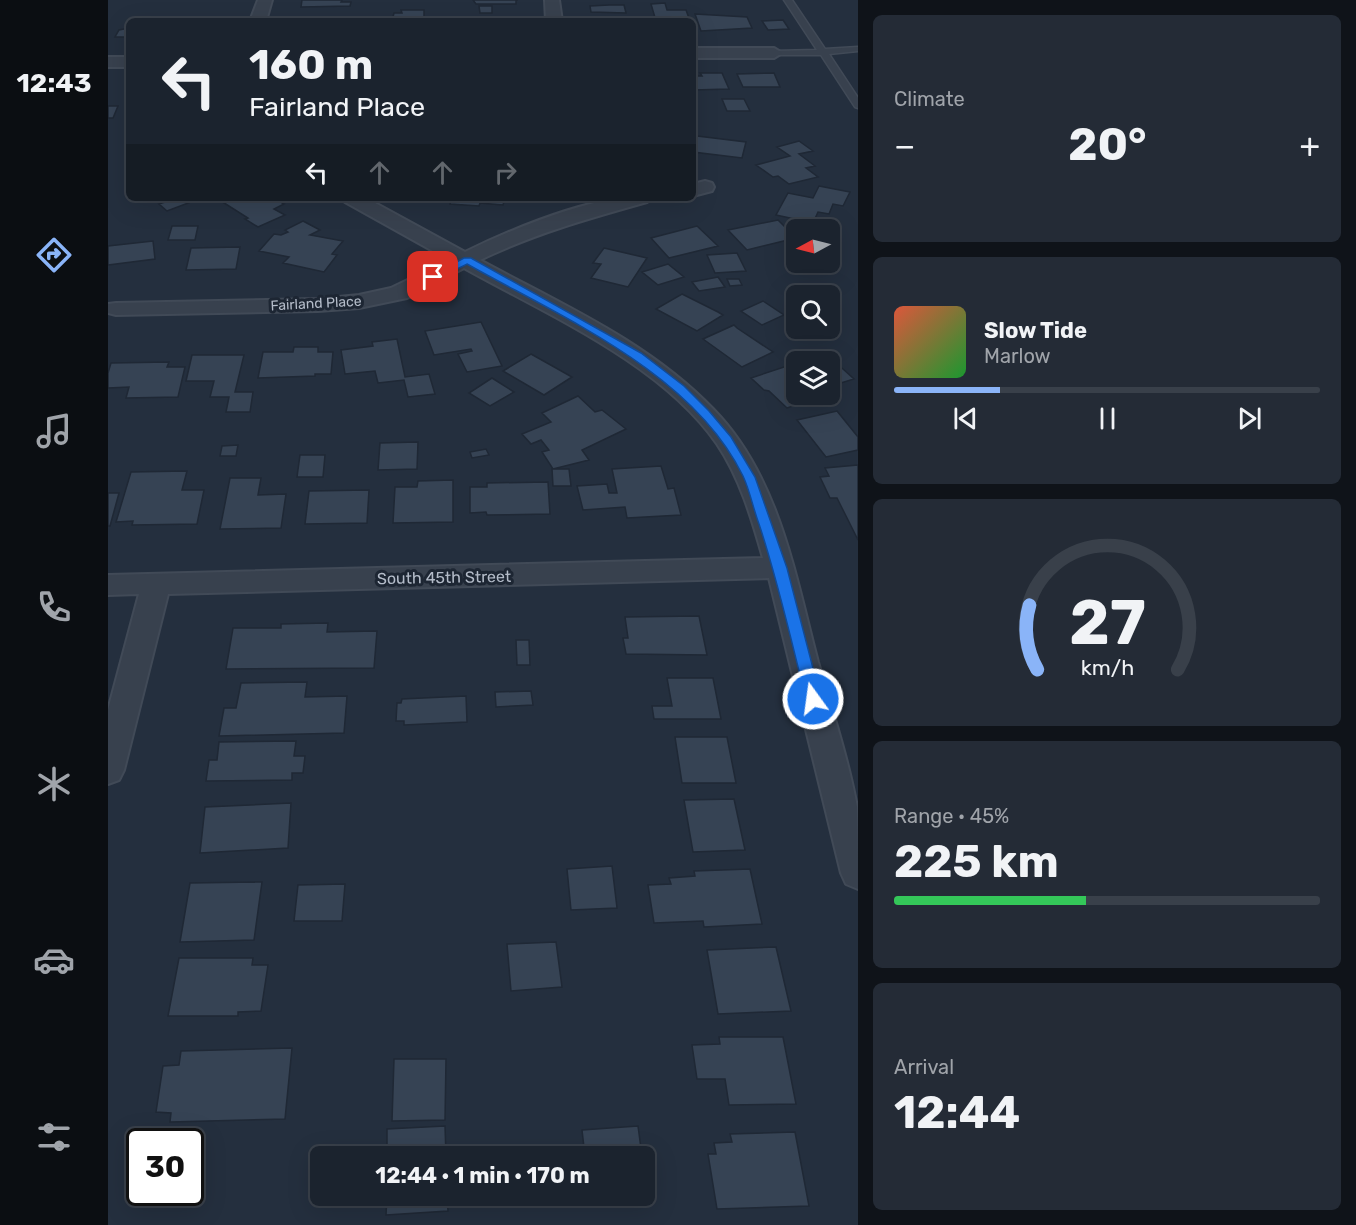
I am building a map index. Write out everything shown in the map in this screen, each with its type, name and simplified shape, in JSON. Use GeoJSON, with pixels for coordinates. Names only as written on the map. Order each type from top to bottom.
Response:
{"type":"FeatureCollection","features":[{"type":"Feature","properties":{"kind":"street"},"geometry":{"type":"LineString","coordinates":[[259,18],[265,0]]}},
{"type":"Feature","properties":{"kind":"street"},"geometry":{"type":"LineString","coordinates":[[552,0],[554,18]]}},
{"type":"Feature","properties":{"kind":"street"},"geometry":{"type":"LineString","coordinates":[[696,53],[774,53]]}},
{"type":"Feature","properties":{"kind":"street"},"geometry":{"type":"LineString","coordinates":[[108,62],[126,62]]}},
{"type":"Feature","properties":{"kind":"street"},"geometry":{"type":"LineString","coordinates":[[358,201],[637,355],[680,388],[727,440],[749,477],[780,568],[858,873]]}},
{"type":"Feature","properties":{"kind":"street","name":"Fairland Place"},"geometry":{"type":"LineString","coordinates":[[116,309],[351,303],[399,294],[497,244],[567,218],[629,201]]}},
{"type":"Feature","properties":{"kind":"street","name":"South 45th Street"},"geometry":{"type":"LineString","coordinates":[[108,585],[780,568]]}},
{"type":"Feature","properties":{"kind":"street"},"geometry":{"type":"LineString","coordinates":[[108,770],[156,584]]}},
{"type":"Feature","properties":{"kind":"lane"},"geometry":{"type":"LineString","coordinates":[[788,0],[858,105]]}},
{"type":"Feature","properties":{"kind":"lane"},"geometry":{"type":"LineString","coordinates":[[774,53],[858,49]]}},
{"type":"Feature","properties":{"kind":"building"},"geometry":{"type":"Polygon","coordinates":[[[302,0],[351,2],[350,6],[301,7],[302,0]]]}},
{"type":"Feature","properties":{"kind":"building"},"geometry":{"type":"Polygon","coordinates":[[[473,0],[516,0],[516,4],[476,4],[473,0]]]}},
{"type":"Feature","properties":{"kind":"building"},"geometry":{"type":"Polygon","coordinates":[[[665,3],[667,10],[686,10],[689,18],[655,18],[651,4],[665,3]]]}},
{"type":"Feature","properties":{"kind":"building"},"geometry":{"type":"Polygon","coordinates":[[[624,5],[626,13],[591,12],[590,6],[624,5]]]}},
{"type":"Feature","properties":{"kind":"building"},"geometry":{"type":"Polygon","coordinates":[[[479,6],[492,6],[492,13],[480,13],[479,6]]]}},
{"type":"Feature","properties":{"kind":"building"},"geometry":{"type":"Polygon","coordinates":[[[401,10],[424,10],[424,18],[393,18],[394,13],[402,13],[401,10]]]}},
{"type":"Feature","properties":{"kind":"building"},"geometry":{"type":"Polygon","coordinates":[[[695,14],[747,17],[752,28],[701,31],[695,14]]]}},
{"type":"Feature","properties":{"kind":"building"},"geometry":{"type":"Polygon","coordinates":[[[586,17],[614,18],[586,18],[586,17]]]}},
{"type":"Feature","properties":{"kind":"building"},"geometry":{"type":"Polygon","coordinates":[[[623,17],[649,18],[623,18],[623,17]]]}},
{"type":"Feature","properties":{"kind":"building"},"geometry":{"type":"Polygon","coordinates":[[[783,20],[789,29],[768,30],[762,21],[783,20]]]}},
{"type":"Feature","properties":{"kind":"building"},"geometry":{"type":"Polygon","coordinates":[[[126,29],[126,37],[115,37],[119,30],[126,29]]]}},
{"type":"Feature","properties":{"kind":"building"},"geometry":{"type":"Polygon","coordinates":[[[700,73],[722,73],[729,89],[696,90],[696,76],[702,76],[700,73]]]}},
{"type":"Feature","properties":{"kind":"building"},"geometry":{"type":"Polygon","coordinates":[[[774,73],[780,87],[743,87],[737,74],[774,73]]]}},
{"type":"Feature","properties":{"kind":"building"},"geometry":{"type":"Polygon","coordinates":[[[722,99],[744,99],[750,111],[727,111],[722,99]]]}},
{"type":"Feature","properties":{"kind":"building"},"geometry":{"type":"Polygon","coordinates":[[[108,106],[118,106],[113,118],[108,118],[108,106]]]}},
{"type":"Feature","properties":{"kind":"building"},"geometry":{"type":"Polygon","coordinates":[[[697,136],[746,142],[742,158],[696,152],[697,136]]]}},
{"type":"Feature","properties":{"kind":"building"},"geometry":{"type":"Polygon","coordinates":[[[799,141],[813,151],[799,154],[815,166],[806,168],[818,177],[789,184],[778,176],[773,177],[756,165],[790,156],[777,147],[799,141]]]}},
{"type":"Feature","properties":{"kind":"building"},"geometry":{"type":"Polygon","coordinates":[[[819,186],[850,192],[843,206],[833,204],[829,214],[818,212],[815,219],[794,219],[776,215],[788,193],[813,198],[819,186]]]}},
{"type":"Feature","properties":{"kind":"building"},"geometry":{"type":"Polygon","coordinates":[[[168,201],[191,202],[167,211],[159,204],[168,201]]]}},
{"type":"Feature","properties":{"kind":"building"},"geometry":{"type":"Polygon","coordinates":[[[221,201],[279,201],[284,204],[274,209],[285,215],[258,227],[245,219],[248,218],[221,201]]]}},
{"type":"Feature","properties":{"kind":"building"},"geometry":{"type":"Polygon","coordinates":[[[451,201],[504,201],[503,205],[450,204],[451,201]]]}},
{"type":"Feature","properties":{"kind":"building"},"geometry":{"type":"Polygon","coordinates":[[[778,220],[786,228],[786,240],[747,250],[728,230],[778,220]]]}},
{"type":"Feature","properties":{"kind":"building"},"geometry":{"type":"Polygon","coordinates":[[[303,221],[320,230],[310,235],[343,241],[332,254],[337,255],[324,272],[283,263],[289,257],[259,251],[274,234],[281,235],[288,232],[285,230],[303,221]]]}},
{"type":"Feature","properties":{"kind":"building"},"geometry":{"type":"Polygon","coordinates":[[[172,226],[198,226],[195,240],[168,240],[172,226]]]}},
{"type":"Feature","properties":{"kind":"building"},"geometry":{"type":"Polygon","coordinates":[[[697,226],[718,246],[669,258],[651,238],[697,226]]]}},
{"type":"Feature","properties":{"kind":"building"},"geometry":{"type":"Polygon","coordinates":[[[153,241],[155,259],[108,265],[108,246],[153,241]]]}},
{"type":"Feature","properties":{"kind":"building"},"geometry":{"type":"Polygon","coordinates":[[[240,247],[236,269],[186,270],[191,248],[240,247]]]}},
{"type":"Feature","properties":{"kind":"building"},"geometry":{"type":"Polygon","coordinates":[[[604,248],[647,258],[628,287],[591,278],[601,264],[593,263],[604,248]]]}},
{"type":"Feature","properties":{"kind":"building"},"geometry":{"type":"Polygon","coordinates":[[[737,253],[746,271],[715,273],[707,255],[737,253]]]}},
{"type":"Feature","properties":{"kind":"building"},"geometry":{"type":"Polygon","coordinates":[[[668,264],[684,277],[658,285],[642,272],[668,264]]]}},
{"type":"Feature","properties":{"kind":"building"},"geometry":{"type":"Polygon","coordinates":[[[718,277],[725,287],[699,291],[692,282],[718,277]]]}},
{"type":"Feature","properties":{"kind":"building"},"geometry":{"type":"Polygon","coordinates":[[[727,279],[739,279],[742,285],[730,286],[727,279]]]}},
{"type":"Feature","properties":{"kind":"building"},"geometry":{"type":"Polygon","coordinates":[[[682,294],[723,315],[697,331],[656,309],[682,294]]]}},
{"type":"Feature","properties":{"kind":"building"},"geometry":{"type":"Polygon","coordinates":[[[763,301],[784,315],[762,325],[741,311],[763,301]]]}},
{"type":"Feature","properties":{"kind":"building"},"geometry":{"type":"Polygon","coordinates":[[[481,322],[502,366],[467,372],[458,354],[472,351],[471,349],[434,355],[425,331],[481,322]]]}},
{"type":"Feature","properties":{"kind":"building"},"geometry":{"type":"Polygon","coordinates":[[[734,325],[773,352],[742,367],[703,339],[734,325]]]}},
{"type":"Feature","properties":{"kind":"building"},"geometry":{"type":"Polygon","coordinates":[[[397,339],[405,377],[429,374],[435,394],[408,397],[404,380],[378,383],[375,371],[345,374],[341,350],[373,346],[372,342],[397,339]]]}},
{"type":"Feature","properties":{"kind":"building"},"geometry":{"type":"Polygon","coordinates":[[[294,347],[318,347],[318,352],[333,352],[331,374],[258,378],[263,352],[293,352],[294,347]]]}},
{"type":"Feature","properties":{"kind":"building"},"geometry":{"type":"Polygon","coordinates":[[[531,354],[572,377],[544,395],[503,371],[531,354]]]}},
{"type":"Feature","properties":{"kind":"building"},"geometry":{"type":"Polygon","coordinates":[[[192,355],[244,355],[235,392],[253,392],[250,412],[226,412],[229,397],[210,397],[214,381],[186,381],[192,355]]]}},
{"type":"Feature","properties":{"kind":"building"},"geometry":{"type":"Polygon","coordinates":[[[169,362],[167,367],[185,367],[178,397],[126,398],[129,387],[108,388],[111,363],[169,362]]]}},
{"type":"Feature","properties":{"kind":"building"},"geometry":{"type":"Polygon","coordinates":[[[786,366],[786,405],[796,405],[787,408],[751,378],[786,366]]]}},
{"type":"Feature","properties":{"kind":"building"},"geometry":{"type":"Polygon","coordinates":[[[840,366],[854,379],[840,383],[840,366]]]}},
{"type":"Feature","properties":{"kind":"building"},"geometry":{"type":"Polygon","coordinates":[[[492,378],[514,392],[490,406],[469,393],[492,378]]]}},
{"type":"Feature","properties":{"kind":"building"},"geometry":{"type":"Polygon","coordinates":[[[578,396],[595,412],[602,410],[626,429],[582,450],[589,460],[553,469],[542,452],[549,450],[541,440],[531,444],[522,434],[551,422],[542,413],[578,396]]]}},
{"type":"Feature","properties":{"kind":"building"},"geometry":{"type":"Polygon","coordinates":[[[837,411],[858,437],[858,450],[826,457],[797,420],[837,411]]]}},
{"type":"Feature","properties":{"kind":"building"},"geometry":{"type":"Polygon","coordinates":[[[418,442],[417,469],[378,470],[380,443],[418,442]]]}},
{"type":"Feature","properties":{"kind":"building"},"geometry":{"type":"Polygon","coordinates":[[[238,445],[236,456],[220,456],[222,446],[238,445]]]}},
{"type":"Feature","properties":{"kind":"building"},"geometry":{"type":"Polygon","coordinates":[[[486,449],[489,455],[472,458],[470,452],[486,449]]]}},
{"type":"Feature","properties":{"kind":"building"},"geometry":{"type":"Polygon","coordinates":[[[300,455],[325,455],[323,477],[297,477],[300,455]]]}},
{"type":"Feature","properties":{"kind":"building"},"geometry":{"type":"Polygon","coordinates":[[[858,465],[858,540],[837,498],[830,498],[820,477],[829,476],[825,468],[858,465]]]}},
{"type":"Feature","properties":{"kind":"building"},"geometry":{"type":"Polygon","coordinates":[[[661,466],[668,489],[674,488],[681,515],[627,518],[625,507],[583,510],[577,486],[607,484],[609,493],[617,493],[612,469],[661,466]]]}},
{"type":"Feature","properties":{"kind":"building"},"geometry":{"type":"Polygon","coordinates":[[[552,469],[569,469],[571,486],[553,486],[552,469]]]}},
{"type":"Feature","properties":{"kind":"building"},"geometry":{"type":"Polygon","coordinates":[[[187,471],[182,490],[204,490],[197,524],[132,525],[133,521],[116,522],[131,472],[187,471]]]}},
{"type":"Feature","properties":{"kind":"building"},"geometry":{"type":"Polygon","coordinates":[[[230,478],[261,478],[258,495],[286,494],[281,528],[220,529],[230,478]]]}},
{"type":"Feature","properties":{"kind":"building"},"geometry":{"type":"Polygon","coordinates":[[[453,480],[453,522],[393,523],[395,487],[417,487],[418,481],[453,480]]]}},
{"type":"Feature","properties":{"kind":"building"},"geometry":{"type":"Polygon","coordinates":[[[548,482],[550,514],[470,513],[470,487],[487,487],[487,483],[548,482]]]}},
{"type":"Feature","properties":{"kind":"building"},"geometry":{"type":"Polygon","coordinates":[[[369,490],[367,523],[305,524],[309,491],[369,490]]]}},
{"type":"Feature","properties":{"kind":"building"},"geometry":{"type":"Polygon","coordinates":[[[108,493],[119,493],[110,526],[108,526],[108,493]]]}},
{"type":"Feature","properties":{"kind":"building"},"geometry":{"type":"Polygon","coordinates":[[[699,616],[707,655],[626,654],[623,638],[628,638],[625,617],[699,616]]]}},
{"type":"Feature","properties":{"kind":"building"},"geometry":{"type":"Polygon","coordinates":[[[328,623],[327,632],[377,631],[374,668],[226,669],[233,628],[281,628],[281,624],[328,623]]]}},
{"type":"Feature","properties":{"kind":"building"},"geometry":{"type":"Polygon","coordinates":[[[516,640],[529,640],[530,665],[517,665],[516,640]]]}},
{"type":"Feature","properties":{"kind":"building"},"geometry":{"type":"Polygon","coordinates":[[[667,678],[713,678],[721,719],[654,719],[652,706],[672,706],[667,678]]]}},
{"type":"Feature","properties":{"kind":"building"},"geometry":{"type":"Polygon","coordinates":[[[307,682],[305,697],[347,696],[344,733],[219,736],[224,708],[236,708],[241,683],[307,682]]]}},
{"type":"Feature","properties":{"kind":"building"},"geometry":{"type":"Polygon","coordinates":[[[531,691],[533,705],[496,707],[495,692],[531,691]]]}},
{"type":"Feature","properties":{"kind":"building"},"geometry":{"type":"Polygon","coordinates":[[[466,696],[467,722],[404,725],[404,721],[396,721],[397,703],[401,703],[402,699],[466,696]]]}},
{"type":"Feature","properties":{"kind":"building"},"geometry":{"type":"Polygon","coordinates":[[[675,737],[727,737],[736,783],[682,783],[675,737]]]}},
{"type":"Feature","properties":{"kind":"building"},"geometry":{"type":"Polygon","coordinates":[[[296,741],[294,756],[305,756],[303,773],[292,773],[292,780],[206,781],[209,760],[217,760],[219,742],[296,741]]]}},
{"type":"Feature","properties":{"kind":"building"},"geometry":{"type":"Polygon","coordinates":[[[734,799],[745,850],[693,852],[684,800],[734,799]]]}},
{"type":"Feature","properties":{"kind":"building"},"geometry":{"type":"Polygon","coordinates":[[[291,803],[288,848],[200,853],[205,807],[291,803]]]}},
{"type":"Feature","properties":{"kind":"building"},"geometry":{"type":"Polygon","coordinates":[[[612,866],[617,908],[571,910],[567,869],[612,866]]]}},
{"type":"Feature","properties":{"kind":"building"},"geometry":{"type":"Polygon","coordinates":[[[750,869],[762,924],[704,927],[703,921],[654,923],[648,885],[671,884],[669,878],[695,876],[694,871],[750,869]]]}},
{"type":"Feature","properties":{"kind":"building"},"geometry":{"type":"Polygon","coordinates":[[[262,882],[254,940],[180,942],[190,883],[262,882]]]}},
{"type":"Feature","properties":{"kind":"building"},"geometry":{"type":"Polygon","coordinates":[[[345,884],[342,921],[294,921],[298,885],[345,884]]]}},
{"type":"Feature","properties":{"kind":"building"},"geometry":{"type":"Polygon","coordinates":[[[556,942],[562,987],[511,991],[507,944],[556,942]]]}},
{"type":"Feature","properties":{"kind":"building"},"geometry":{"type":"Polygon","coordinates":[[[776,947],[791,1011],[718,1014],[707,950],[776,947]]]}},
{"type":"Feature","properties":{"kind":"building"},"geometry":{"type":"Polygon","coordinates":[[[179,958],[253,958],[252,965],[268,965],[261,1011],[238,1012],[238,1016],[168,1016],[179,958]]]}},
{"type":"Feature","properties":{"kind":"building"},"geometry":{"type":"Polygon","coordinates":[[[719,1037],[783,1037],[796,1104],[729,1105],[725,1079],[697,1079],[692,1045],[720,1044],[719,1037]]]}},
{"type":"Feature","properties":{"kind":"building"},"geometry":{"type":"Polygon","coordinates":[[[292,1048],[285,1119],[170,1122],[171,1113],[156,1112],[163,1066],[179,1065],[181,1051],[292,1048]]]}},
{"type":"Feature","properties":{"kind":"building"},"geometry":{"type":"Polygon","coordinates":[[[394,1059],[446,1059],[445,1120],[392,1121],[394,1059]]]}},
{"type":"Feature","properties":{"kind":"building"},"geometry":{"type":"Polygon","coordinates":[[[445,1126],[446,1146],[387,1146],[387,1129],[445,1126]]]}},
{"type":"Feature","properties":{"kind":"building"},"geometry":{"type":"Polygon","coordinates":[[[638,1126],[641,1146],[584,1146],[582,1130],[638,1126]]]}},
{"type":"Feature","properties":{"kind":"building"},"geometry":{"type":"Polygon","coordinates":[[[795,1132],[809,1206],[717,1209],[708,1154],[716,1154],[714,1143],[732,1142],[730,1134],[795,1132]]]}},
{"type":"Feature","properties":{"kind":"building"},"geometry":{"type":"Polygon","coordinates":[[[386,1206],[448,1206],[448,1211],[386,1215],[386,1206]]]}},
{"type":"Feature","properties":{"kind":"route"},"geometry":{"type":"LineString","coordinates":[[433,277],[467,260],[637,355],[680,388],[705,413],[727,440],[749,477],[780,568],[813,699]]}}]}
